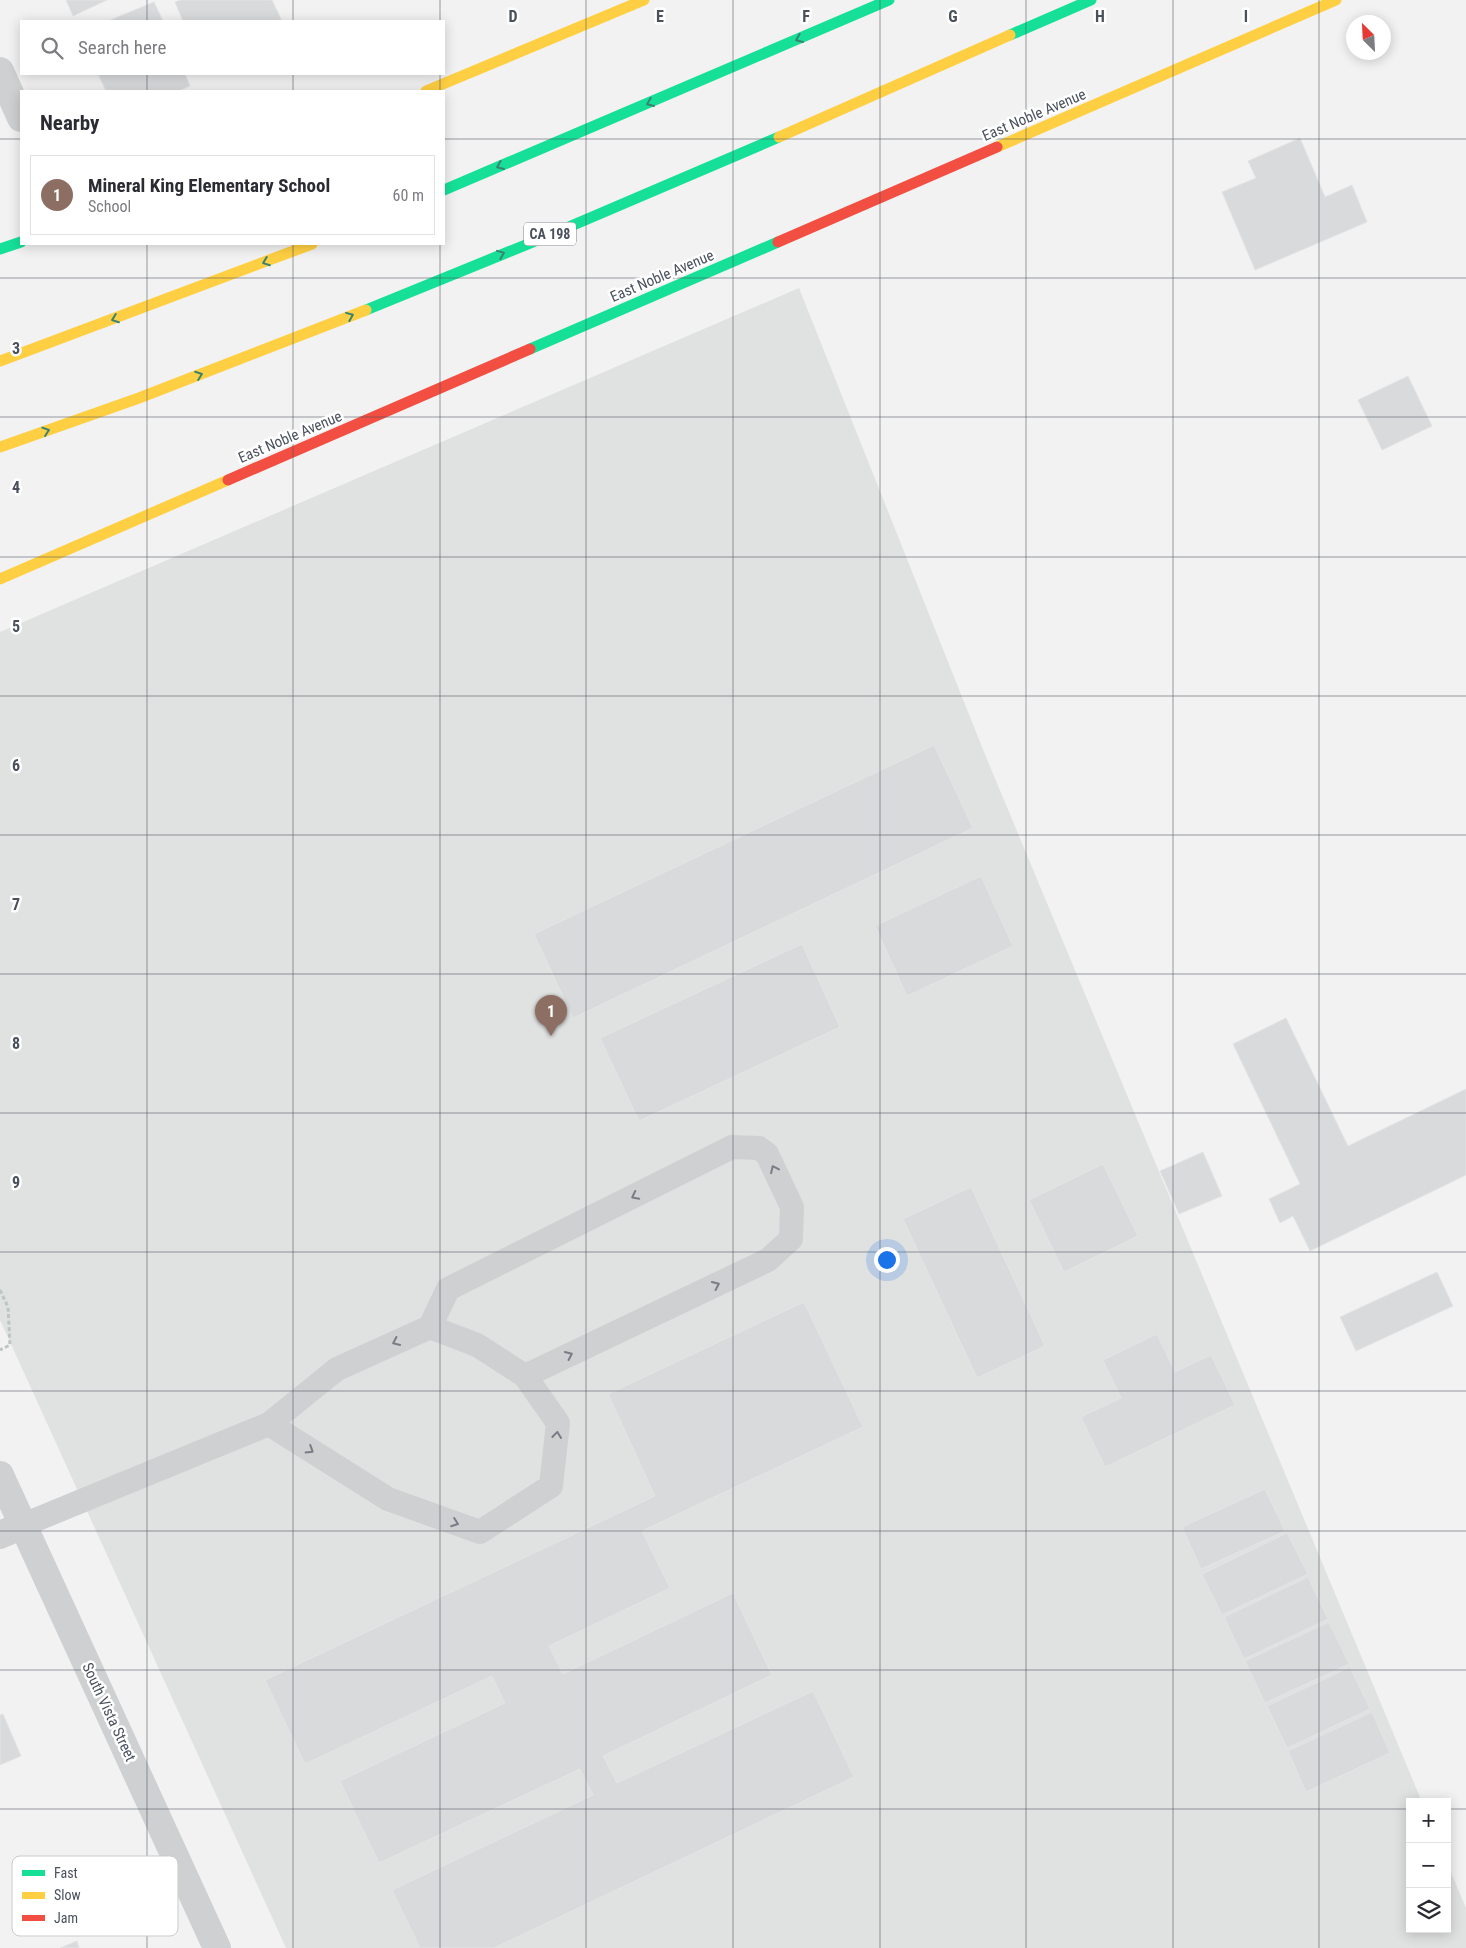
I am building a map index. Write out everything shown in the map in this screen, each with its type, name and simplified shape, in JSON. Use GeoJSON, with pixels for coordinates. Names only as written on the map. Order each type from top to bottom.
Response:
{"type":"FeatureCollection","features":[{"type":"Feature","properties":{"kind":"main road"},"geometry":{"type":"LineString","coordinates":[[428,90],[643,0]]}},
{"type":"Feature","properties":{"kind":"main road"},"geometry":{"type":"LineString","coordinates":[[445,190],[889,0]]}},
{"type":"Feature","properties":{"kind":"main road","name":"CA 198"},"geometry":{"type":"LineString","coordinates":[[0,446],[226,364],[554,233],[1091,0]]}},
{"type":"Feature","properties":{"kind":"main road","name":"East Noble Avenue"},"geometry":{"type":"LineString","coordinates":[[0,579],[1336,0]]}},
{"type":"Feature","properties":{"kind":"main road"},"geometry":{"type":"LineString","coordinates":[[0,249],[20,242]]}},
{"type":"Feature","properties":{"kind":"main road"},"geometry":{"type":"LineString","coordinates":[[0,361],[309,245]]}},
{"type":"Feature","properties":{"kind":"street"},"geometry":{"type":"LineString","coordinates":[[0,71],[20,116]]}},
{"type":"Feature","properties":{"kind":"street","name":"South Vista Street"},"geometry":{"type":"LineString","coordinates":[[0,1475],[12,1530],[171,1856]]}},
{"type":"Feature","properties":{"kind":"street","name":"South Vista Street"},"geometry":{"type":"LineString","coordinates":[[178,1870],[216,1948]]}},
{"type":"Feature","properties":{"kind":"lane"},"geometry":{"type":"LineString","coordinates":[[12,1530],[269,1424],[338,1370],[430,1327],[448,1289],[732,1147],[759,1148],[767,1154],[792,1207],[791,1239],[768,1260],[525,1376]]}},
{"type":"Feature","properties":{"kind":"lane"},"geometry":{"type":"LineString","coordinates":[[269,1424],[388,1499],[480,1532],[551,1486],[558,1423],[525,1376],[477,1345],[430,1327]]}},
{"type":"Feature","properties":{"kind":"path"},"geometry":{"type":"LineString","coordinates":[[0,1290],[8,1307],[10,1345],[0,1350]]}},
{"type":"Feature","properties":{"kind":"shaded area"},"geometry":{"type":"Polygon","coordinates":[[[799,288],[984,752],[1420,1798],[1406,1798],[1406,1933],[1451,1933],[1451,1872],[1466,1908],[1466,1948],[286,1948],[0,1320],[0,632],[799,288]]]}},
{"type":"Feature","properties":{"kind":"building"},"geometry":{"type":"Polygon","coordinates":[[[66,0],[107,0],[73,16],[66,0]]]}},
{"type":"Feature","properties":{"kind":"building"},"geometry":{"type":"Polygon","coordinates":[[[181,0],[272,0],[282,20],[183,20],[175,2],[181,0]]]}},
{"type":"Feature","properties":{"kind":"building"},"geometry":{"type":"Polygon","coordinates":[[[154,2],[163,20],[110,20],[154,2]]]}},
{"type":"Feature","properties":{"kind":"building"},"geometry":{"type":"Polygon","coordinates":[[[98,75],[185,75],[190,86],[180,90],[106,90],[98,75]]]}},
{"type":"Feature","properties":{"kind":"building"},"geometry":{"type":"Polygon","coordinates":[[[1300,138],[1325,197],[1352,185],[1367,222],[1255,270],[1222,192],[1256,178],[1248,161],[1300,138]]]}},
{"type":"Feature","properties":{"kind":"building"},"geometry":{"type":"Polygon","coordinates":[[[1408,376],[1432,426],[1382,450],[1358,400],[1408,376]]]}},
{"type":"Feature","properties":{"kind":"building"},"geometry":{"type":"Polygon","coordinates":[[[934,745],[973,828],[573,1018],[534,934],[934,745]]]}},
{"type":"Feature","properties":{"kind":"building"},"geometry":{"type":"Polygon","coordinates":[[[981,876],[1013,946],[907,996],[875,926],[981,876]]]}},
{"type":"Feature","properties":{"kind":"building"},"geometry":{"type":"Polygon","coordinates":[[[802,944],[840,1027],[639,1121],[600,1038],[802,944]]]}},
{"type":"Feature","properties":{"kind":"building"},"geometry":{"type":"Polygon","coordinates":[[[1286,1018],[1348,1146],[1466,1089],[1466,1175],[1310,1251],[1293,1216],[1280,1223],[1269,1199],[1300,1184],[1233,1044],[1286,1018]]]}},
{"type":"Feature","properties":{"kind":"building"},"geometry":{"type":"Polygon","coordinates":[[[1203,1152],[1222,1196],[1179,1214],[1160,1171],[1203,1152]]]}},
{"type":"Feature","properties":{"kind":"building"},"geometry":{"type":"Polygon","coordinates":[[[1103,1164],[1138,1236],[1064,1272],[1029,1200],[1103,1164]]]}},
{"type":"Feature","properties":{"kind":"building"},"geometry":{"type":"Polygon","coordinates":[[[971,1187],[1045,1346],[977,1378],[903,1219],[971,1187]]]}},
{"type":"Feature","properties":{"kind":"building"},"geometry":{"type":"Polygon","coordinates":[[[1437,1272],[1453,1306],[1356,1351],[1340,1317],[1437,1272]]]}},
{"type":"Feature","properties":{"kind":"building"},"geometry":{"type":"Polygon","coordinates":[[[804,1302],[863,1427],[642,1531],[670,1588],[549,1646],[563,1674],[733,1593],[772,1675],[603,1756],[617,1783],[813,1691],[854,1777],[494,1948],[420,1948],[392,1890],[593,1795],[580,1769],[379,1863],[340,1781],[505,1703],[492,1676],[305,1764],[265,1680],[655,1496],[608,1394],[804,1302]]]}},
{"type":"Feature","properties":{"kind":"building"},"geometry":{"type":"Polygon","coordinates":[[[1157,1334],[1175,1372],[1211,1355],[1235,1405],[1105,1467],[1081,1417],[1121,1398],[1103,1360],[1157,1334]]]}},
{"type":"Feature","properties":{"kind":"building"},"geometry":{"type":"Polygon","coordinates":[[[1265,1489],[1285,1531],[1201,1569],[1182,1527],[1265,1489]]]}},
{"type":"Feature","properties":{"kind":"building"},"geometry":{"type":"Polygon","coordinates":[[[1287,1533],[1308,1574],[1222,1615],[1202,1574],[1287,1533]]]}},
{"type":"Feature","properties":{"kind":"building"},"geometry":{"type":"Polygon","coordinates":[[[1308,1577],[1328,1619],[1244,1659],[1224,1617],[1308,1577]]]}},
{"type":"Feature","properties":{"kind":"building"},"geometry":{"type":"Polygon","coordinates":[[[1329,1622],[1349,1664],[1265,1703],[1245,1661],[1329,1622]]]}},
{"type":"Feature","properties":{"kind":"building"},"geometry":{"type":"Polygon","coordinates":[[[1350,1667],[1370,1709],[1287,1748],[1267,1706],[1350,1667]]]}},
{"type":"Feature","properties":{"kind":"building"},"geometry":{"type":"Polygon","coordinates":[[[1372,1712],[1390,1753],[1306,1792],[1288,1751],[1372,1712]]]}},
{"type":"Feature","properties":{"kind":"building"},"geometry":{"type":"Polygon","coordinates":[[[3,1714],[21,1756],[0,1765],[0,1715],[3,1714]]]}},
{"type":"Feature","properties":{"kind":"building"},"geometry":{"type":"Polygon","coordinates":[[[77,1941],[79,1948],[60,1948],[77,1941]]]}},
{"type":"Feature","properties":{"kind":"traffic: fast"},"geometry":{"type":"LineString","coordinates":[[445,190],[889,0]]}},
{"type":"Feature","properties":{"kind":"traffic: fast"},"geometry":{"type":"LineString","coordinates":[[1010,35],[1091,0]]}},
{"type":"Feature","properties":{"kind":"traffic: fast"},"geometry":{"type":"LineString","coordinates":[[366,310],[550,235],[779,137]]}},
{"type":"Feature","properties":{"kind":"traffic: fast"},"geometry":{"type":"LineString","coordinates":[[0,249],[20,242]]}},
{"type":"Feature","properties":{"kind":"traffic: fast"},"geometry":{"type":"LineString","coordinates":[[530,349],[778,242]]}},
{"type":"Feature","properties":{"kind":"traffic: slow"},"geometry":{"type":"LineString","coordinates":[[428,90],[644,0]]}},
{"type":"Feature","properties":{"kind":"traffic: slow"},"geometry":{"type":"LineString","coordinates":[[997,147],[1336,0]]}},
{"type":"Feature","properties":{"kind":"traffic: slow"},"geometry":{"type":"LineString","coordinates":[[779,137],[1010,35]]}},
{"type":"Feature","properties":{"kind":"traffic: slow"},"geometry":{"type":"LineString","coordinates":[[0,361],[309,245]]}},
{"type":"Feature","properties":{"kind":"traffic: slow"},"geometry":{"type":"LineString","coordinates":[[0,447],[139,398],[366,310]]}},
{"type":"Feature","properties":{"kind":"traffic: slow"},"geometry":{"type":"LineString","coordinates":[[0,579],[228,480]]}},
{"type":"Feature","properties":{"kind":"traffic: jam"},"geometry":{"type":"LineString","coordinates":[[778,242],[997,147]]}},
{"type":"Feature","properties":{"kind":"traffic: jam"},"geometry":{"type":"LineString","coordinates":[[228,480],[530,349]]}},
{"type":"Feature","properties":{"kind":"place","name":"Mineral King Elementary School"},"geometry":{"type":"Point","coordinates":[551,1036]}}]}
